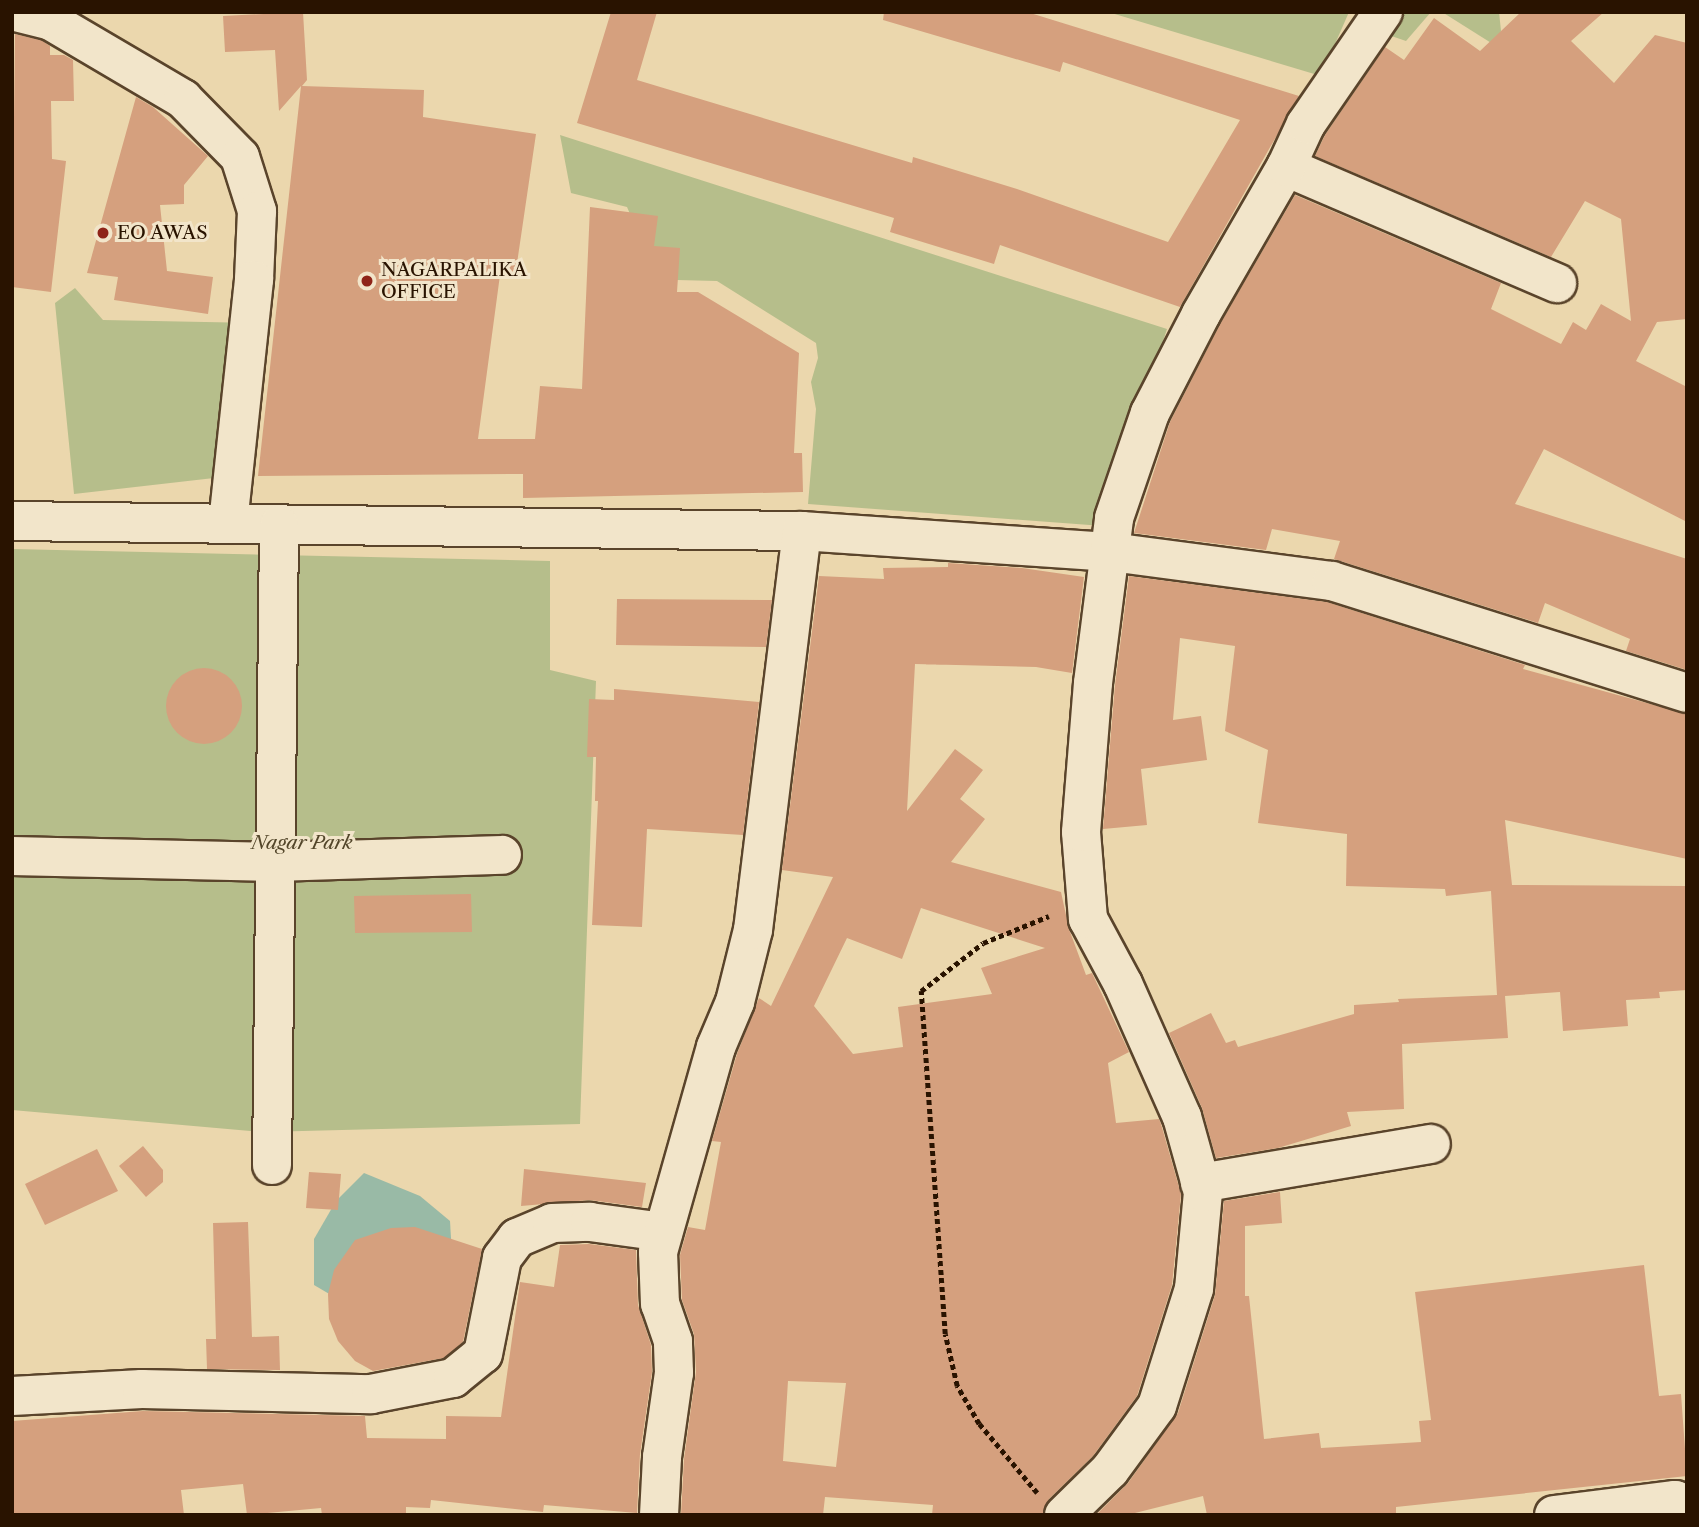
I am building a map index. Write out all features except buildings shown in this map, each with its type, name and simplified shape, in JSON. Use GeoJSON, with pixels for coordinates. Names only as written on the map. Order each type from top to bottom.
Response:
{"type":"FeatureCollection","features":[{"type":"Feature","properties":{"kind":"street"},"geometry":{"type":"LineString","coordinates":[[16,12],[49,20],[183,99],[240,157],[257,211],[254,280],[228,524]]}},
{"type":"Feature","properties":{"kind":"street"},"geometry":{"type":"LineString","coordinates":[[1055,1508],[1110,1470],[1157,1406],[1194,1289],[1203,1192],[1182,1117],[1123,984],[1087,919],[1080,832],[1093,683],[1114,518],[1150,412],[1202,314],[1286,167],[1306,124],[1383,12]]}},
{"type":"Feature","properties":{"kind":"street"},"geometry":{"type":"LineString","coordinates":[[1286,167],[1557,284]]}},
{"type":"Feature","properties":{"kind":"street"},"geometry":{"type":"LineString","coordinates":[[12,521],[802,531],[1111,552],[1332,581],[1687,693]]}},
{"type":"Feature","properties":{"kind":"street"},"geometry":{"type":"LineString","coordinates":[[272,1165],[279,525]]}},
{"type":"Feature","properties":{"kind":"street"},"geometry":{"type":"LineString","coordinates":[[659,1515],[662,1457],[674,1373],[673,1340],[660,1304],[658,1252],[716,1047],[734,1002],[753,930],[802,531]]}},
{"type":"Feature","properties":{"kind":"street"},"geometry":{"type":"LineString","coordinates":[[12,856],[275,862],[502,855]]}},
{"type":"Feature","properties":{"kind":"street"},"geometry":{"type":"LineString","coordinates":[[1200,1183],[1431,1144]]}},
{"type":"Feature","properties":{"kind":"street"},"geometry":{"type":"LineString","coordinates":[[12,1396],[142,1389],[371,1394],[453,1378],[483,1354],[502,1258],[517,1238],[552,1223],[590,1222],[663,1232]]}},
{"type":"Feature","properties":{"kind":"street"},"geometry":{"type":"LineString","coordinates":[[1554,1515],[1675,1500],[1687,1504]]}},
{"type":"Feature","properties":{"kind":"path"},"geometry":{"type":"LineString","coordinates":[[1055,1508],[1006,1460],[974,1417],[957,1386],[945,1334],[921,991],[983,943],[1086,901]]}},
{"type":"Feature","properties":{"kind":"green space"},"geometry":{"type":"Polygon","coordinates":[[[1108,12],[1349,12],[1321,76],[1108,12]]]}},
{"type":"Feature","properties":{"kind":"green space"},"geometry":{"type":"Polygon","coordinates":[[[1366,12],[1431,12],[1406,41],[1359,25],[1366,12]]]}},
{"type":"Feature","properties":{"kind":"green space"},"geometry":{"type":"Polygon","coordinates":[[[1442,12],[1499,12],[1501,31],[1496,46],[1442,12]]]}},
{"type":"Feature","properties":{"kind":"green space"},"geometry":{"type":"Polygon","coordinates":[[[560,135],[1167,329],[1103,526],[808,504],[816,409],[811,382],[818,358],[816,343],[717,281],[677,280],[652,265],[627,207],[571,193],[560,135]]]}},
{"type":"Feature","properties":{"kind":"green space"},"geometry":{"type":"Polygon","coordinates":[[[75,288],[103,320],[260,323],[249,474],[74,494],[55,303],[75,288]]]}},
{"type":"Feature","properties":{"kind":"green space","name":"Nagar Park"},"geometry":{"type":"Polygon","coordinates":[[[12,549],[550,561],[550,670],[596,681],[580,1124],[263,1132],[12,1110],[12,549]]]}},
{"type":"Feature","properties":{"kind":"shaded area"},"geometry":{"type":"Polygon","coordinates":[[[364,1173],[420,1196],[450,1221],[453,1273],[331,1295],[314,1285],[314,1239],[336,1201],[364,1173]]]}},
{"type":"Feature","properties":{"kind":"place","name":"EO AWAS"},"geometry":{"type":"Point","coordinates":[103,233]}},
{"type":"Feature","properties":{"kind":"place","name":"NAGARPALIKA OFFICE"},"geometry":{"type":"Point","coordinates":[367,281]}}]}
